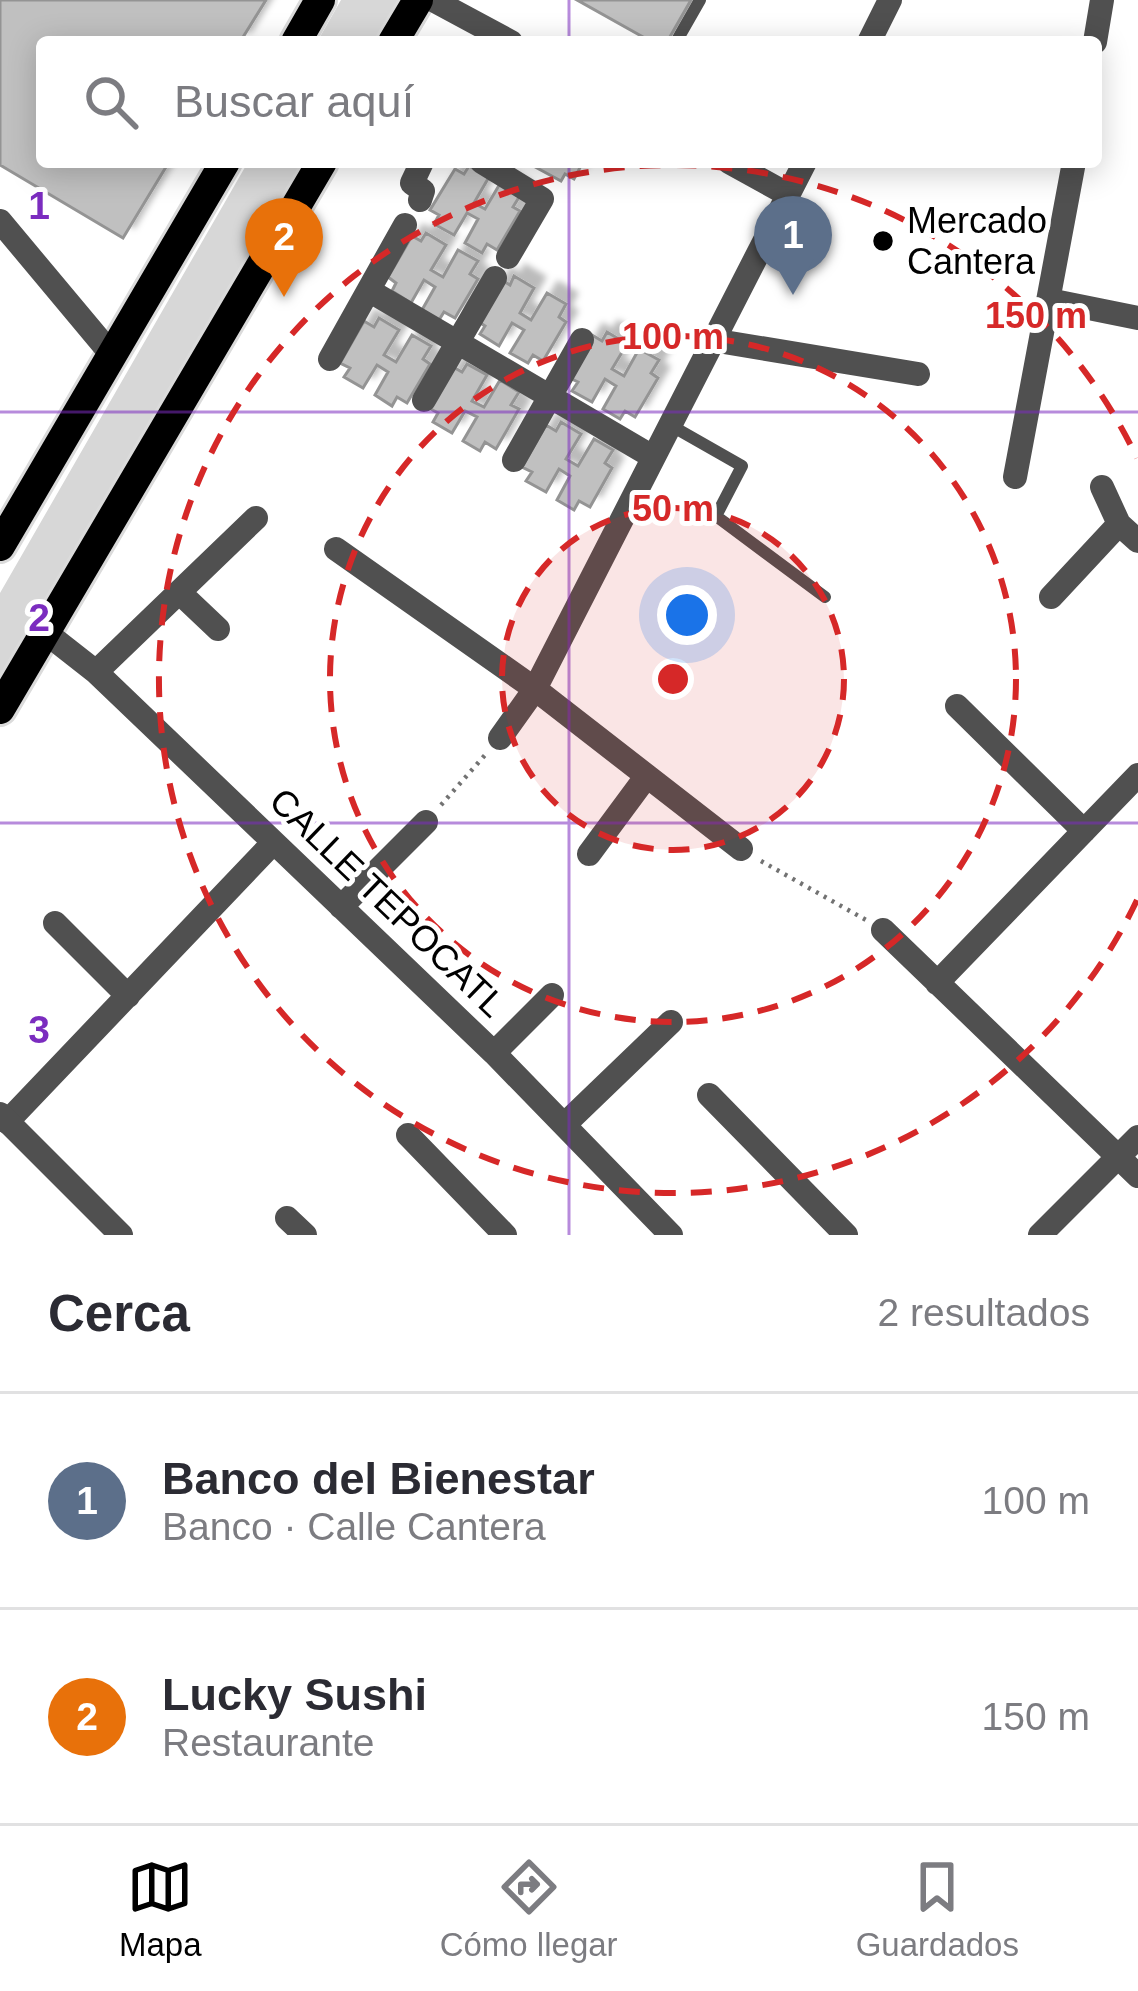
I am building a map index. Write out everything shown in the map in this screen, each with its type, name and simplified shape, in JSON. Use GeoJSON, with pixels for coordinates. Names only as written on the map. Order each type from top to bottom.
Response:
{"type":"FeatureCollection","features":[{"type":"Feature","properties":{"kind":"main road"},"geometry":{"type":"LineString","coordinates":[[299,36],[320,0]]}},
{"type":"Feature","properties":{"kind":"main road"},"geometry":{"type":"LineString","coordinates":[[397,36],[418,0]]}},
{"type":"Feature","properties":{"kind":"main road"},"geometry":{"type":"LineString","coordinates":[[0,546],[222,168]]}},
{"type":"Feature","properties":{"kind":"main road"},"geometry":{"type":"LineString","coordinates":[[0,709],[318,168]]}},
{"type":"Feature","properties":{"kind":"street"},"geometry":{"type":"LineString","coordinates":[[434,0],[500,36]]}},
{"type":"Feature","properties":{"kind":"street"},"geometry":{"type":"LineString","coordinates":[[872,36],[890,0]]}},
{"type":"Feature","properties":{"kind":"street"},"geometry":{"type":"LineString","coordinates":[[1096,36],[1102,0]]}},
{"type":"Feature","properties":{"kind":"street"},"geometry":{"type":"LineString","coordinates":[[419,168],[412,181],[423,191],[420,200]]}},
{"type":"Feature","properties":{"kind":"street"},"geometry":{"type":"LineString","coordinates":[[424,400],[542,200],[494,168]]}},
{"type":"Feature","properties":{"kind":"street"},"geometry":{"type":"LineString","coordinates":[[740,168],[788,194]]}},
{"type":"Feature","properties":{"kind":"street"},"geometry":{"type":"LineString","coordinates":[[500,738],[535,689],[802,168]]}},
{"type":"Feature","properties":{"kind":"street"},"geometry":{"type":"LineString","coordinates":[[1015,477],[1072,168]]}},
{"type":"Feature","properties":{"kind":"street"},"geometry":{"type":"LineString","coordinates":[[0,221],[112,356]]}},
{"type":"Feature","properties":{"kind":"street"},"geometry":{"type":"LineString","coordinates":[[330,358],[405,225]]}},
{"type":"Feature","properties":{"kind":"street"},"geometry":{"type":"LineString","coordinates":[[370,291],[653,458]]}},
{"type":"Feature","properties":{"kind":"street"},"geometry":{"type":"LineString","coordinates":[[1049,300],[1138,318]]}},
{"type":"Feature","properties":{"kind":"street"},"geometry":{"type":"LineString","coordinates":[[514,460],[582,340]]}},
{"type":"Feature","properties":{"kind":"street"},"geometry":{"type":"LineString","coordinates":[[712,340],[917,374]]}},
{"type":"Feature","properties":{"kind":"street"},"geometry":{"type":"LineString","coordinates":[[0,514],[36,485]]}},
{"type":"Feature","properties":{"kind":"street"},"geometry":{"type":"LineString","coordinates":[[1102,487],[1119,524],[1138,542]]}},
{"type":"Feature","properties":{"kind":"street"},"geometry":{"type":"LineString","coordinates":[[96,672],[256,518]]}},
{"type":"Feature","properties":{"kind":"street"},"geometry":{"type":"LineString","coordinates":[[1052,597],[1119,524]]}},
{"type":"Feature","properties":{"kind":"street"},"geometry":{"type":"LineString","coordinates":[[337,549],[535,689],[741,849]]}},
{"type":"Feature","properties":{"kind":"street"},"geometry":{"type":"LineString","coordinates":[[180,593],[218,628]]}},
{"type":"Feature","properties":{"kind":"street","name":"CALLE TEPOCATL"},"geometry":{"type":"LineString","coordinates":[[45,632],[96,672],[494,1053],[671,1235]]}},
{"type":"Feature","properties":{"kind":"street"},"geometry":{"type":"LineString","coordinates":[[958,706],[1084,831]]}},
{"type":"Feature","properties":{"kind":"street"},"geometry":{"type":"LineString","coordinates":[[937,983],[1138,776]]}},
{"type":"Feature","properties":{"kind":"street"},"geometry":{"type":"LineString","coordinates":[[589,854],[646,777]]}},
{"type":"Feature","properties":{"kind":"street"},"geometry":{"type":"LineString","coordinates":[[340,907],[426,822]]}},
{"type":"Feature","properties":{"kind":"street"},"geometry":{"type":"LineString","coordinates":[[121,1235],[4,1118],[273,843]]}},
{"type":"Feature","properties":{"kind":"street"},"geometry":{"type":"LineString","coordinates":[[55,923],[128,996]]}},
{"type":"Feature","properties":{"kind":"street"},"geometry":{"type":"LineString","coordinates":[[883,929],[1138,1176]]}},
{"type":"Feature","properties":{"kind":"street"},"geometry":{"type":"LineString","coordinates":[[494,1053],[552,995]]}},
{"type":"Feature","properties":{"kind":"street"},"geometry":{"type":"LineString","coordinates":[[564,1125],[671,1022]]}},
{"type":"Feature","properties":{"kind":"street"},"geometry":{"type":"LineString","coordinates":[[709,1095],[846,1235]]}},
{"type":"Feature","properties":{"kind":"street"},"geometry":{"type":"LineString","coordinates":[[407,1135],[505,1235]]}},
{"type":"Feature","properties":{"kind":"street"},"geometry":{"type":"LineString","coordinates":[[1040,1235],[1138,1137]]}},
{"type":"Feature","properties":{"kind":"lane"},"geometry":{"type":"LineString","coordinates":[[679,36],[700,0]]}},
{"type":"Feature","properties":{"kind":"lane"},"geometry":{"type":"LineString","coordinates":[[669,425],[742,466],[716,517],[825,596]]}},
{"type":"Feature","properties":{"kind":"path"},"geometry":{"type":"LineString","coordinates":[[426,822],[500,738]]}},
{"type":"Feature","properties":{"kind":"path"},"geometry":{"type":"LineString","coordinates":[[741,849],[883,929]]}},
{"type":"Feature","properties":{"kind":"shaded area"},"geometry":{"type":"Polygon","coordinates":[[[341,0],[401,0],[382,36],[320,36],[341,0]]]}},
{"type":"Feature","properties":{"kind":"shaded area"},"geometry":{"type":"Polygon","coordinates":[[[245,168],[305,168],[0,690],[0,593],[245,168]]]}},
{"type":"Feature","properties":{"kind":"building"},"geometry":{"type":"Polygon","coordinates":[[[0,0],[266,0],[244,36],[36,36],[36,168],[165,168],[123,238],[0,165],[0,0]]]}},
{"type":"Feature","properties":{"kind":"building"},"geometry":{"type":"Polygon","coordinates":[[[577,0],[691,0],[670,36],[641,36],[577,0]]]}},
{"type":"Feature","properties":{"kind":"building"},"geometry":{"type":"Polygon","coordinates":[[[473,168],[489,177],[474,203],[485,209],[501,182],[521,194],[513,207],[520,211],[497,250],[487,244],[482,253],[465,243],[478,219],[467,213],[454,235],[434,224],[439,215],[430,210],[455,169],[464,174],[473,168]]]}},
{"type":"Feature","properties":{"kind":"building"},"geometry":{"type":"Polygon","coordinates":[[[537,168],[580,168],[574,179],[565,174],[561,181],[537,168]]]}},
{"type":"Feature","properties":{"kind":"building"},"geometry":{"type":"Polygon","coordinates":[[[426,233],[446,245],[431,270],[443,277],[458,250],[478,261],[470,274],[478,279],[455,318],[444,312],[439,320],[422,310],[435,287],[424,280],[411,303],[392,291],[396,283],[388,277],[412,236],[421,241],[426,233]]]}},
{"type":"Feature","properties":{"kind":"building"},"geometry":{"type":"Polygon","coordinates":[[[514,276],[534,288],[520,313],[531,320],[547,293],[566,304],[559,317],[566,322],[543,361],[533,355],[528,363],[510,353],[524,330],[512,323],[499,346],[480,334],[485,326],[476,320],[500,279],[510,285],[514,276]]]}},
{"type":"Feature","properties":{"kind":"building"},"geometry":{"type":"Polygon","coordinates":[[[379,318],[399,330],[384,355],[396,362],[412,335],[431,346],[423,359],[430,364],[407,403],[397,397],[392,406],[375,395],[388,372],[377,365],[363,388],[344,377],[350,368],[340,363],[364,321],[374,327],[379,318]]]}},
{"type":"Feature","properties":{"kind":"building"},"geometry":{"type":"Polygon","coordinates":[[[607,332],[627,344],[612,369],[624,376],[639,349],[659,360],[651,373],[658,378],[635,417],[625,411],[620,419],[603,409],[616,386],[605,379],[592,402],[572,391],[578,382],[568,377],[592,335],[602,341],[607,332]]]}},
{"type":"Feature","properties":{"kind":"building"},"geometry":{"type":"Polygon","coordinates":[[[467,364],[487,375],[472,401],[484,407],[500,380],[519,392],[511,405],[519,409],[496,449],[485,442],[480,451],[463,441],[477,417],[465,411],[452,433],[433,422],[438,413],[429,408],[453,367],[462,372],[467,364]]]}},
{"type":"Feature","properties":{"kind":"building"},"geometry":{"type":"Polygon","coordinates":[[[561,422],[581,434],[566,459],[578,466],[594,439],[613,450],[605,463],[612,468],[590,507],[579,501],[574,510],[557,500],[570,476],[559,469],[546,492],[526,481],[532,472],[522,467],[546,425],[556,431],[561,422]]]}},
{"type":"Feature","properties":{"kind":"place","name":"Mercado Cantera"},"geometry":{"type":"Point","coordinates":[883,241]}},
{"type":"Feature","properties":{"kind":"place","name":"Banco del Bienestar"},"geometry":{"type":"Point","coordinates":[793,295]}},
{"type":"Feature","properties":{"kind":"place","name":"Lucky Sushi"},"geometry":{"type":"Point","coordinates":[284,297]}}]}
